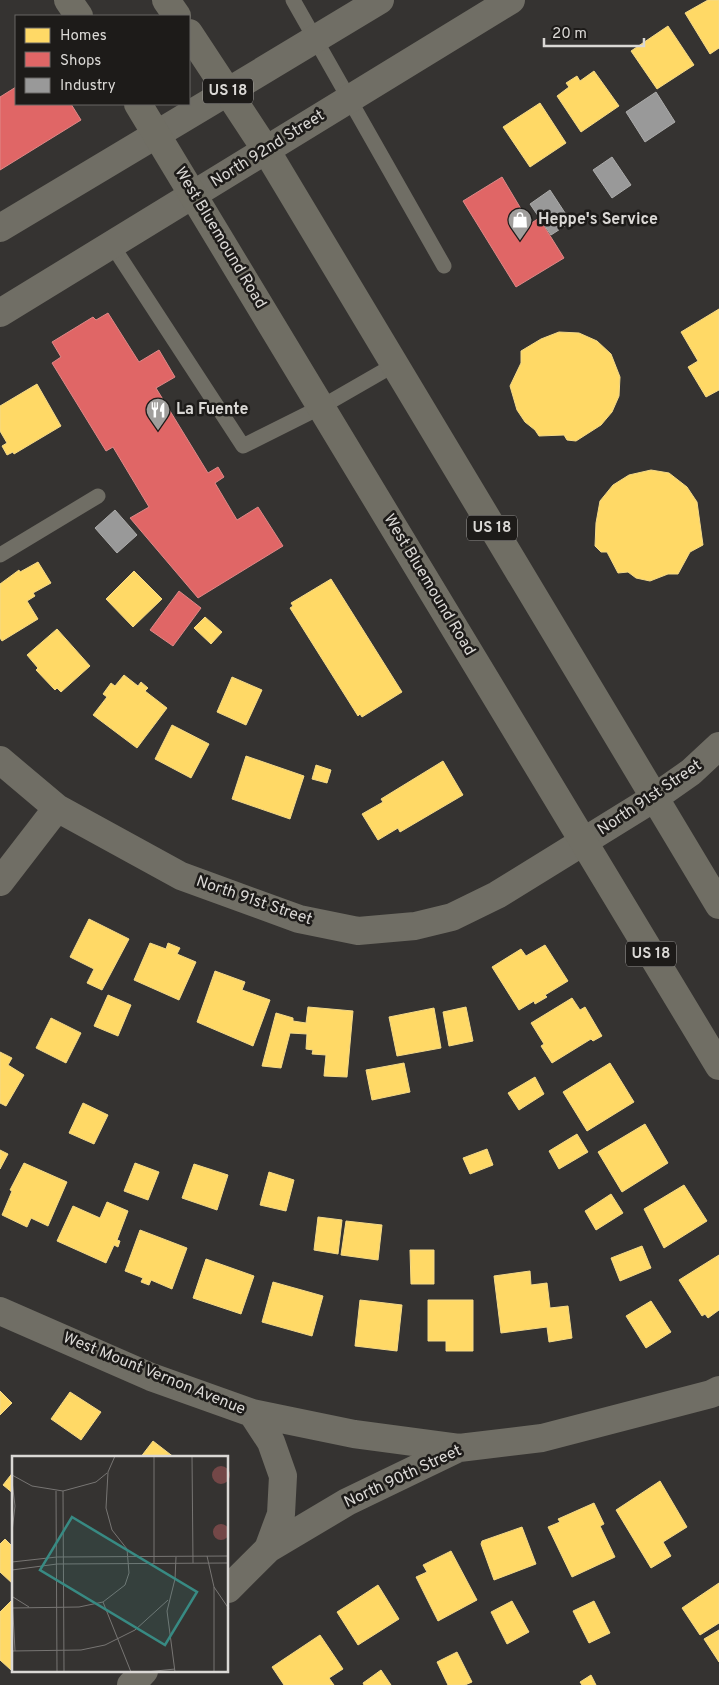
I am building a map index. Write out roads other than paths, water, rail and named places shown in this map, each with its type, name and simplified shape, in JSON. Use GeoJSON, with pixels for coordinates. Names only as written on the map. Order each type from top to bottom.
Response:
{"type":"FeatureCollection","features":[{"type":"Feature","properties":{"kind":"main road"},"geometry":{"type":"LineString","coordinates":[[68,0],[78,15]]}},
{"type":"Feature","properties":{"kind":"main road","name":"US 18"},"geometry":{"type":"LineString","coordinates":[[190,34],[266,150],[719,905]]}},
{"type":"Feature","properties":{"kind":"main road","name":"West Bluemound Road"},"geometry":{"type":"LineString","coordinates":[[139,105],[158,133],[583,843],[719,1066]]}},
{"type":"Feature","properties":{"kind":"street"},"geometry":{"type":"LineString","coordinates":[[0,228],[380,0]]}},
{"type":"Feature","properties":{"kind":"street","name":"North 92nd Street"},"geometry":{"type":"LineString","coordinates":[[0,313],[194,195],[348,98],[512,0]]}},
{"type":"Feature","properties":{"kind":"street","name":"North 91st Street"},"geometry":{"type":"LineString","coordinates":[[0,760],[57,808],[181,876],[299,919],[358,931],[414,926],[452,917],[497,896],[654,798],[691,772],[719,746]]}},
{"type":"Feature","properties":{"kind":"street"},"geometry":{"type":"LineString","coordinates":[[0,882],[57,808]]}},
{"type":"Feature","properties":{"kind":"street","name":"West Mount Vernon Avenue"},"geometry":{"type":"LineString","coordinates":[[0,1311],[151,1377],[252,1413],[354,1434],[459,1448]]}},
{"type":"Feature","properties":{"kind":"street","name":"North 90th Street"},"geometry":{"type":"LineString","coordinates":[[229,1588],[268,1549],[347,1502],[459,1448],[542,1438],[621,1420],[719,1390]]}},
{"type":"Feature","properties":{"kind":"street"},"geometry":{"type":"LineString","coordinates":[[252,1413],[272,1442],[282,1476],[281,1514],[268,1549]]}},
{"type":"Feature","properties":{"kind":"street"},"geometry":{"type":"LineString","coordinates":[[130,1685],[143,1672]]}},
{"type":"Feature","properties":{"kind":"lane"},"geometry":{"type":"LineString","coordinates":[[293,0],[444,266]]}},
{"type":"Feature","properties":{"kind":"lane"},"geometry":{"type":"LineString","coordinates":[[112,245],[243,446],[321,407],[394,365]]}},
{"type":"Feature","properties":{"kind":"lane"},"geometry":{"type":"LineString","coordinates":[[0,555],[98,496]]}},
{"type":"Feature","properties":{"kind":"place","name":"Heppe's Service"},"geometry":{"type":"Point","coordinates":[520,241]}},
{"type":"Feature","properties":{"kind":"place","name":"La Fuente"},"geometry":{"type":"Point","coordinates":[158,431]}}]}
